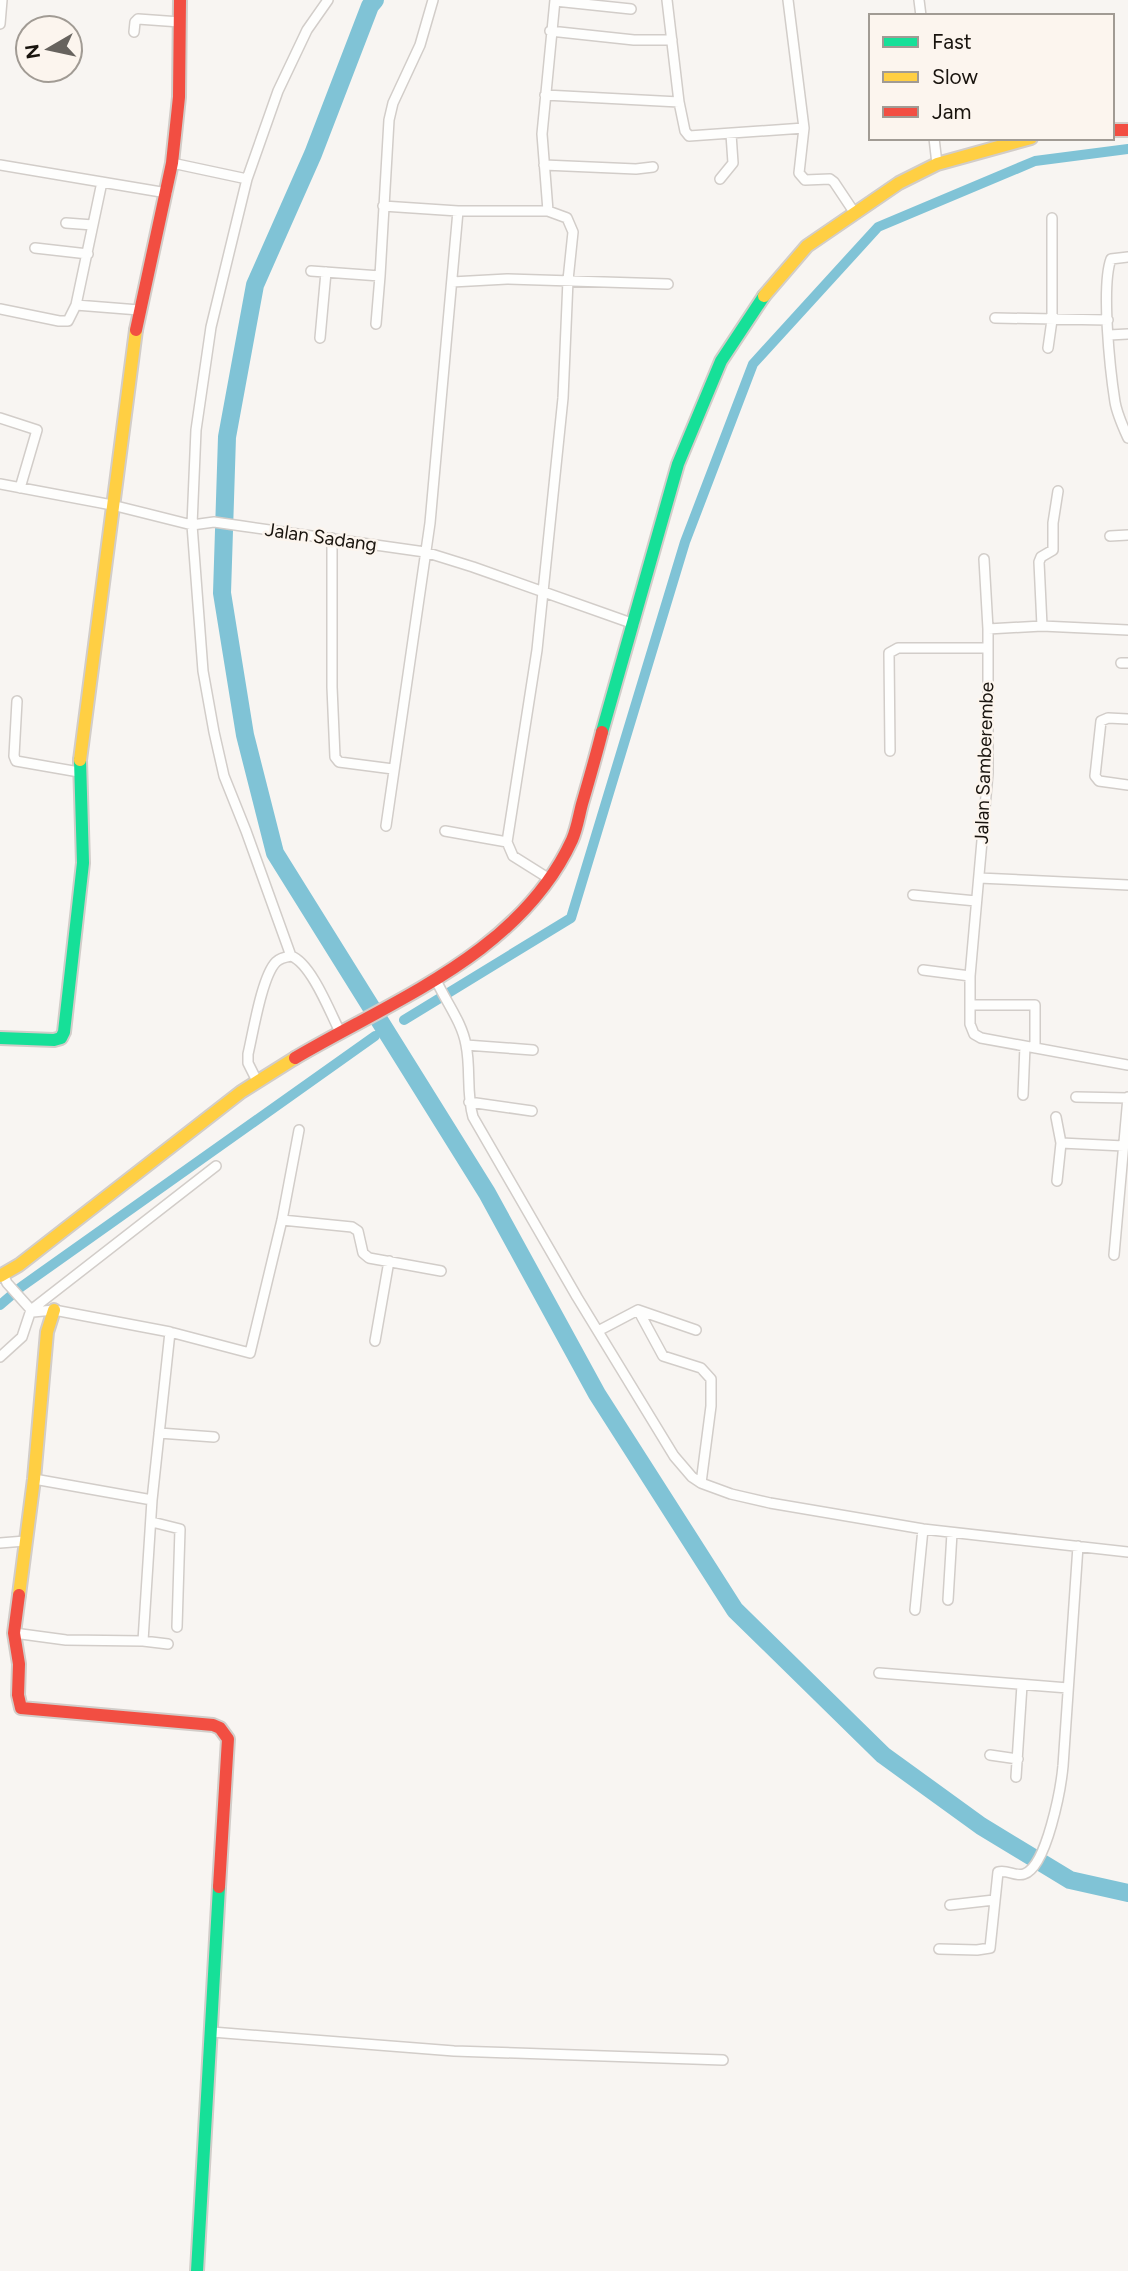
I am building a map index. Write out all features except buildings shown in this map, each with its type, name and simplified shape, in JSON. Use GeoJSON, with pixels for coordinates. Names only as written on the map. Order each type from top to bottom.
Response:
{"type":"FeatureCollection","features":[{"type":"Feature","properties":{"kind":"street"},"geometry":{"type":"LineString","coordinates":[[0,24],[2,0]]}},
{"type":"Feature","properties":{"kind":"street"},"geometry":{"type":"LineString","coordinates":[[0,1038],[54,1040],[61,1038],[64,1032],[84,840],[79,772],[139,310],[173,163],[179,97],[180,0]]}},
{"type":"Feature","properties":{"kind":"street"},"geometry":{"type":"LineString","coordinates":[[328,0],[313,19],[278,91],[247,179],[233,229],[211,327],[196,430],[192,524],[203,671],[219,758],[291,956],[299,960],[313,979],[340,1032]]}},
{"type":"Feature","properties":{"kind":"street"},"geometry":{"type":"LineString","coordinates":[[376,324],[386,139],[393,103],[420,45],[433,0]]}},
{"type":"Feature","properties":{"kind":"street"},"geometry":{"type":"LineString","coordinates":[[667,0],[679,102],[685,131],[689,136],[804,128]]}},
{"type":"Feature","properties":{"kind":"street"},"geometry":{"type":"LineString","coordinates":[[788,0],[804,128],[799,173],[801,178],[830,179],[854,212]]}},
{"type":"Feature","properties":{"kind":"street"},"geometry":{"type":"LineString","coordinates":[[548,211],[542,134],[555,1],[631,9]]}},
{"type":"Feature","properties":{"kind":"street"},"geometry":{"type":"LineString","coordinates":[[134,32],[138,19],[180,22]]}},
{"type":"Feature","properties":{"kind":"street"},"geometry":{"type":"LineString","coordinates":[[551,31],[634,40],[672,40]]}},
{"type":"Feature","properties":{"kind":"street"},"geometry":{"type":"LineString","coordinates":[[545,95],[679,102]]}},
{"type":"Feature","properties":{"kind":"street"},"geometry":{"type":"LineString","coordinates":[[1128,130],[1128,137]]}},
{"type":"Feature","properties":{"kind":"street"},"geometry":{"type":"LineString","coordinates":[[720,179],[733,163],[731,134]]}},
{"type":"Feature","properties":{"kind":"street"},"geometry":{"type":"LineString","coordinates":[[934,140],[937,164]]}},
{"type":"Feature","properties":{"kind":"street"},"geometry":{"type":"LineString","coordinates":[[47,1332],[3,1275],[255,1078],[365,1018],[438,984],[503,930],[560,863],[581,813],[678,464],[721,361],[758,302],[807,246],[899,183],[937,164],[1024,140]]}},
{"type":"Feature","properties":{"kind":"street"},"geometry":{"type":"LineString","coordinates":[[173,163],[247,179]]}},
{"type":"Feature","properties":{"kind":"street"},"geometry":{"type":"LineString","coordinates":[[0,165],[167,193]]}},
{"type":"Feature","properties":{"kind":"street"},"geometry":{"type":"LineString","coordinates":[[544,165],[636,169],[653,167]]}},
{"type":"Feature","properties":{"kind":"street"},"geometry":{"type":"LineString","coordinates":[[0,309],[68,321],[76,305],[102,182]]}},
{"type":"Feature","properties":{"kind":"street"},"geometry":{"type":"LineString","coordinates":[[383,206],[458,211],[548,211],[563,216],[571,224],[573,232],[568,280],[563,398],[537,650],[508,842],[513,856],[548,878]]}},
{"type":"Feature","properties":{"kind":"street"},"geometry":{"type":"LineString","coordinates":[[386,826],[430,523],[458,211]]}},
{"type":"Feature","properties":{"kind":"street"},"geometry":{"type":"LineString","coordinates":[[1048,348],[1052,320],[1052,218]]}},
{"type":"Feature","properties":{"kind":"street"},"geometry":{"type":"LineString","coordinates":[[66,223],[93,225]]}},
{"type":"Feature","properties":{"kind":"street"},"geometry":{"type":"LineString","coordinates":[[35,247],[88,254]]}},
{"type":"Feature","properties":{"kind":"street"},"geometry":{"type":"LineString","coordinates":[[1128,257],[1114,257],[1107,271],[1115,404],[1128,438]]}},
{"type":"Feature","properties":{"kind":"street"},"geometry":{"type":"LineString","coordinates":[[311,271],[380,275]]}},
{"type":"Feature","properties":{"kind":"street"},"geometry":{"type":"LineString","coordinates":[[320,338],[326,272]]}},
{"type":"Feature","properties":{"kind":"street"},"geometry":{"type":"LineString","coordinates":[[452,282],[507,279],[668,284]]}},
{"type":"Feature","properties":{"kind":"street"},"geometry":{"type":"LineString","coordinates":[[76,305],[139,310]]}},
{"type":"Feature","properties":{"kind":"street"},"geometry":{"type":"LineString","coordinates":[[995,318],[1108,320]]}},
{"type":"Feature","properties":{"kind":"street"},"geometry":{"type":"LineString","coordinates":[[1109,335],[1128,334]]}},
{"type":"Feature","properties":{"kind":"street"},"geometry":{"type":"LineString","coordinates":[[1115,404],[1128,404]]}},
{"type":"Feature","properties":{"kind":"street"},"geometry":{"type":"LineString","coordinates":[[0,418],[37,430],[20,488]]}},
{"type":"Feature","properties":{"kind":"street","name":"Jalan Sadang"},"geometry":{"type":"LineString","coordinates":[[0,484],[112,505],[192,524],[214,522],[425,552],[634,624]]}},
{"type":"Feature","properties":{"kind":"street"},"geometry":{"type":"LineString","coordinates":[[1042,626],[1039,562],[1041,557],[1053,550],[1053,523],[1058,491]]}},
{"type":"Feature","properties":{"kind":"street"},"geometry":{"type":"LineString","coordinates":[[1110,536],[1128,536]]}},
{"type":"Feature","properties":{"kind":"street"},"geometry":{"type":"LineString","coordinates":[[332,538],[335,757],[339,762],[393,769]]}},
{"type":"Feature","properties":{"kind":"street","name":"Jalan Samberembe"},"geometry":{"type":"LineString","coordinates":[[984,559],[988,629],[988,773],[970,976],[970,1024],[978,1037],[1128,1065]]}},
{"type":"Feature","properties":{"kind":"street"},"geometry":{"type":"LineString","coordinates":[[988,629],[1042,626],[1128,630]]}},
{"type":"Feature","properties":{"kind":"street"},"geometry":{"type":"LineString","coordinates":[[890,751],[889,653],[898,648],[987,648]]}},
{"type":"Feature","properties":{"kind":"street"},"geometry":{"type":"LineString","coordinates":[[17,701],[16,761],[79,772]]}},
{"type":"Feature","properties":{"kind":"street"},"geometry":{"type":"LineString","coordinates":[[1128,719],[1108,718],[1101,721],[1095,776],[1099,781],[1128,785]]}},
{"type":"Feature","properties":{"kind":"street"},"geometry":{"type":"LineString","coordinates":[[444,831],[508,842]]}},
{"type":"Feature","properties":{"kind":"street"},"geometry":{"type":"LineString","coordinates":[[979,878],[1128,885]]}},
{"type":"Feature","properties":{"kind":"street"},"geometry":{"type":"LineString","coordinates":[[913,895],[976,901]]}},
{"type":"Feature","properties":{"kind":"street"},"geometry":{"type":"LineString","coordinates":[[255,1078],[248,1063],[248,1054],[266,981],[278,960],[291,956]]}},
{"type":"Feature","properties":{"kind":"street"},"geometry":{"type":"LineString","coordinates":[[923,970],[970,976]]}},
{"type":"Feature","properties":{"kind":"street"},"geometry":{"type":"LineString","coordinates":[[438,984],[451,1007],[466,1045],[469,1102],[473,1116],[598,1332],[674,1455],[692,1477],[731,1494],[770,1503],[952,1533],[1128,1552]]}},
{"type":"Feature","properties":{"kind":"street"},"geometry":{"type":"LineString","coordinates":[[970,1006],[1006,1003],[1035,1005],[1023,1095]]}},
{"type":"Feature","properties":{"kind":"street"},"geometry":{"type":"LineString","coordinates":[[466,1045],[533,1050]]}},
{"type":"Feature","properties":{"kind":"street"},"geometry":{"type":"LineString","coordinates":[[1076,1097],[1128,1098],[1114,1255]]}},
{"type":"Feature","properties":{"kind":"street"},"geometry":{"type":"LineString","coordinates":[[469,1102],[532,1111]]}},
{"type":"Feature","properties":{"kind":"street"},"geometry":{"type":"LineString","coordinates":[[1055,1117],[1061,1143],[1057,1181]]}},
{"type":"Feature","properties":{"kind":"street"},"geometry":{"type":"LineString","coordinates":[[30,1310],[54,1310],[170,1332],[250,1353],[282,1220],[299,1130]]}},
{"type":"Feature","properties":{"kind":"street"},"geometry":{"type":"LineString","coordinates":[[1061,1143],[1124,1146]]}},
{"type":"Feature","properties":{"kind":"street"},"geometry":{"type":"LineString","coordinates":[[0,1357],[22,1337],[30,1310],[216,1166]]}},
{"type":"Feature","properties":{"kind":"street"},"geometry":{"type":"LineString","coordinates":[[282,1220],[352,1227],[358,1231],[363,1253],[369,1258],[441,1270]]}},
{"type":"Feature","properties":{"kind":"street"},"geometry":{"type":"LineString","coordinates":[[375,1341],[389,1261]]}},
{"type":"Feature","properties":{"kind":"street"},"geometry":{"type":"LineString","coordinates":[[54,1310],[47,1332],[34,1479],[13,1633],[19,1664],[18,1695],[21,1708],[213,1725],[220,1728],[228,1739],[197,2271]]}},
{"type":"Feature","properties":{"kind":"street"},"geometry":{"type":"LineString","coordinates":[[598,1332],[638,1310],[696,1330]]}},
{"type":"Feature","properties":{"kind":"street"},"geometry":{"type":"LineString","coordinates":[[638,1310],[663,1356],[701,1368],[711,1379],[701,1483]]}},
{"type":"Feature","properties":{"kind":"street"},"geometry":{"type":"LineString","coordinates":[[143,1641],[152,1500],[170,1332]]}},
{"type":"Feature","properties":{"kind":"street"},"geometry":{"type":"LineString","coordinates":[[159,1433],[214,1437]]}},
{"type":"Feature","properties":{"kind":"street"},"geometry":{"type":"LineString","coordinates":[[34,1479],[152,1500]]}},
{"type":"Feature","properties":{"kind":"street"},"geometry":{"type":"LineString","coordinates":[[152,1522],[180,1529],[177,1627]]}},
{"type":"Feature","properties":{"kind":"street"},"geometry":{"type":"LineString","coordinates":[[915,1609],[923,1529]]}},
{"type":"Feature","properties":{"kind":"street"},"geometry":{"type":"LineString","coordinates":[[948,1600],[952,1533]]}},
{"type":"Feature","properties":{"kind":"street"},"geometry":{"type":"LineString","coordinates":[[0,1543],[24,1541]]}},
{"type":"Feature","properties":{"kind":"street"},"geometry":{"type":"LineString","coordinates":[[939,1949],[990,1948],[996,1875],[999,1870],[1026,1874],[1040,1855],[1052,1825],[1060,1795],[1078,1546]]}},
{"type":"Feature","properties":{"kind":"street"},"geometry":{"type":"LineString","coordinates":[[13,1633],[66,1640],[168,1644]]}},
{"type":"Feature","properties":{"kind":"street"},"geometry":{"type":"LineString","coordinates":[[879,1673],[1068,1688]]}},
{"type":"Feature","properties":{"kind":"street"},"geometry":{"type":"LineString","coordinates":[[1016,1777],[1022,1685]]}},
{"type":"Feature","properties":{"kind":"street"},"geometry":{"type":"LineString","coordinates":[[990,1755],[1017,1759]]}},
{"type":"Feature","properties":{"kind":"street"},"geometry":{"type":"LineString","coordinates":[[950,1905],[993,1900]]}},
{"type":"Feature","properties":{"kind":"street"},"geometry":{"type":"LineString","coordinates":[[212,2032],[454,2051],[723,2060]]}},
{"type":"Feature","properties":{"kind":"waterway"},"geometry":{"type":"LineString","coordinates":[[375,0],[370,6],[313,154],[255,285],[227,437],[222,593],[245,735],[275,853],[487,1193],[597,1394],[735,1610],[883,1755],[981,1826],[1070,1880],[1128,1893]]}},
{"type":"Feature","properties":{"kind":"waterway"},"geometry":{"type":"LineString","coordinates":[[404,1020],[571,918],[685,542],[753,364],[878,227],[1035,161],[1128,149]]}},
{"type":"Feature","properties":{"kind":"waterway"},"geometry":{"type":"LineString","coordinates":[[0,1305],[21,1287],[375,1036]]}},
{"type":"Feature","properties":{"kind":"traffic: fast"},"geometry":{"type":"LineString","coordinates":[[602,732],[678,464],[721,361],[764,296]]}},
{"type":"Feature","properties":{"kind":"traffic: fast"},"geometry":{"type":"LineString","coordinates":[[0,1038],[54,1040],[61,1038],[64,1032],[83,863],[80,760]]}},
{"type":"Feature","properties":{"kind":"traffic: fast"},"geometry":{"type":"LineString","coordinates":[[197,2271],[219,1887]]}},
{"type":"Feature","properties":{"kind":"traffic: slow"},"geometry":{"type":"LineString","coordinates":[[764,296],[807,246],[899,183],[937,164],[1024,140]]}},
{"type":"Feature","properties":{"kind":"traffic: slow"},"geometry":{"type":"LineString","coordinates":[[80,760],[136,330]]}},
{"type":"Feature","properties":{"kind":"traffic: slow"},"geometry":{"type":"LineString","coordinates":[[0,1276],[19,1265],[241,1092],[295,1058]]}},
{"type":"Feature","properties":{"kind":"traffic: slow"},"geometry":{"type":"LineString","coordinates":[[19,1595],[34,1479],[47,1332],[54,1310]]}},
{"type":"Feature","properties":{"kind":"traffic: jam"},"geometry":{"type":"LineString","coordinates":[[136,330],[172,163],[179,97],[180,0]]}},
{"type":"Feature","properties":{"kind":"traffic: jam"},"geometry":{"type":"LineString","coordinates":[[1114,130],[1128,130]]}},
{"type":"Feature","properties":{"kind":"traffic: jam"},"geometry":{"type":"LineString","coordinates":[[295,1058],[452,969],[488,943],[521,913],[549,879],[572,840],[602,732]]}},
{"type":"Feature","properties":{"kind":"traffic: jam"},"geometry":{"type":"LineString","coordinates":[[19,1595],[14,1633],[21,1708],[213,1725],[220,1728],[228,1739],[219,1887]]}}]}
